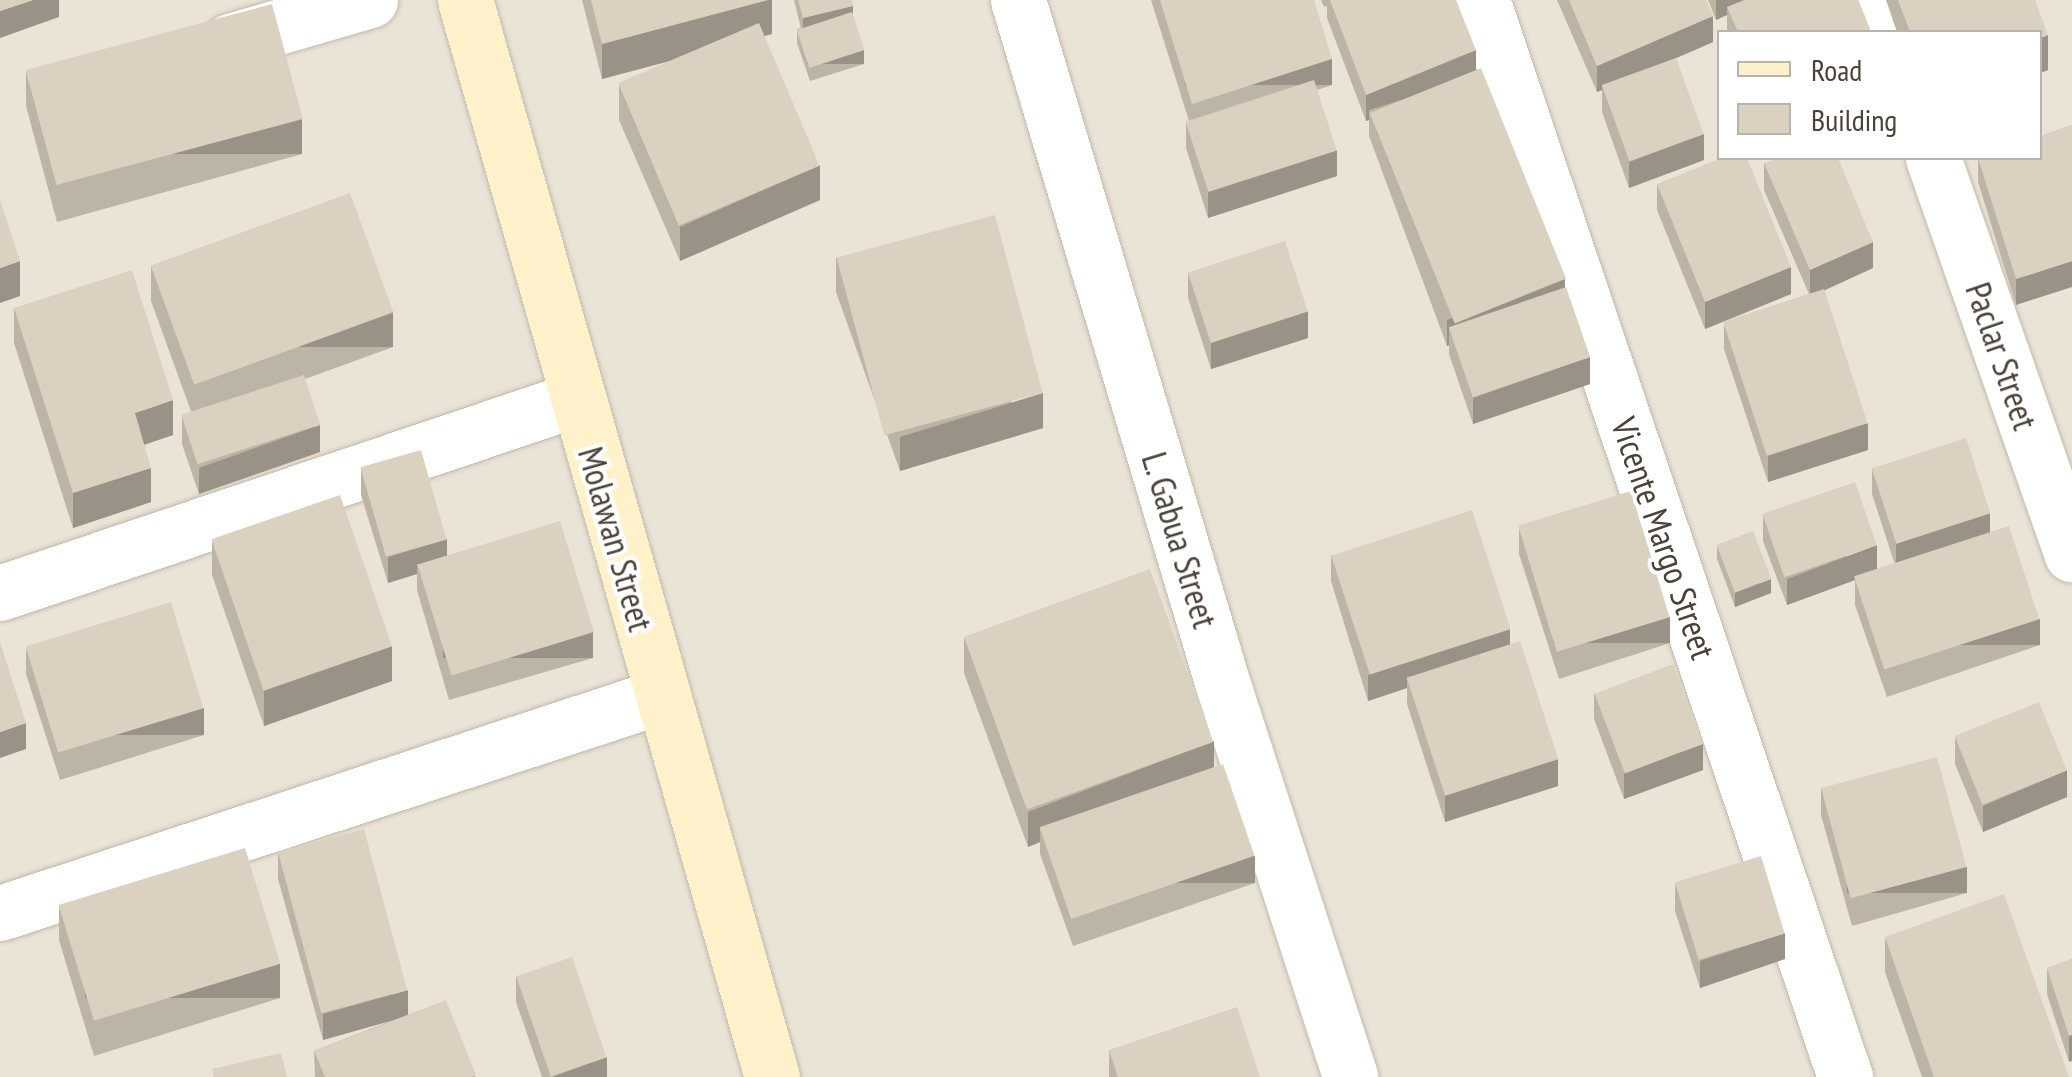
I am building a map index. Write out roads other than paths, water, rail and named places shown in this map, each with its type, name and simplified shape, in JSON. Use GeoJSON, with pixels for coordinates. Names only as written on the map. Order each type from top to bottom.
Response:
{"type":"FeatureCollection","features":[{"type":"Feature","properties":{"kind":"street"},"geometry":{"type":"LineString","coordinates":[[230,41],[370,0]]}},
{"type":"Feature","properties":{"kind":"street","name":"Molawan Street"},"geometry":{"type":"LineString","coordinates":[[465,0],[772,1077]]}},
{"type":"Feature","properties":{"kind":"street","name":"L. Gabua Street"},"geometry":{"type":"LineString","coordinates":[[1018,0],[1224,685],[1350,1077]]}},
{"type":"Feature","properties":{"kind":"street","name":"Vicente Margo Street"},"geometry":{"type":"LineString","coordinates":[[1482,0],[1846,1077]]}},
{"type":"Feature","properties":{"kind":"street"},"geometry":{"type":"LineString","coordinates":[[1878,0],[1888,30]]}},
{"type":"Feature","properties":{"kind":"street","name":"Paclar Street"},"geometry":{"type":"LineString","coordinates":[[1934,160],[2072,554]]}},
{"type":"Feature","properties":{"kind":"street"},"geometry":{"type":"LineString","coordinates":[[0,592],[576,399]]}},
{"type":"Feature","properties":{"kind":"street"},"geometry":{"type":"LineString","coordinates":[[0,913],[662,696]]}}]}
